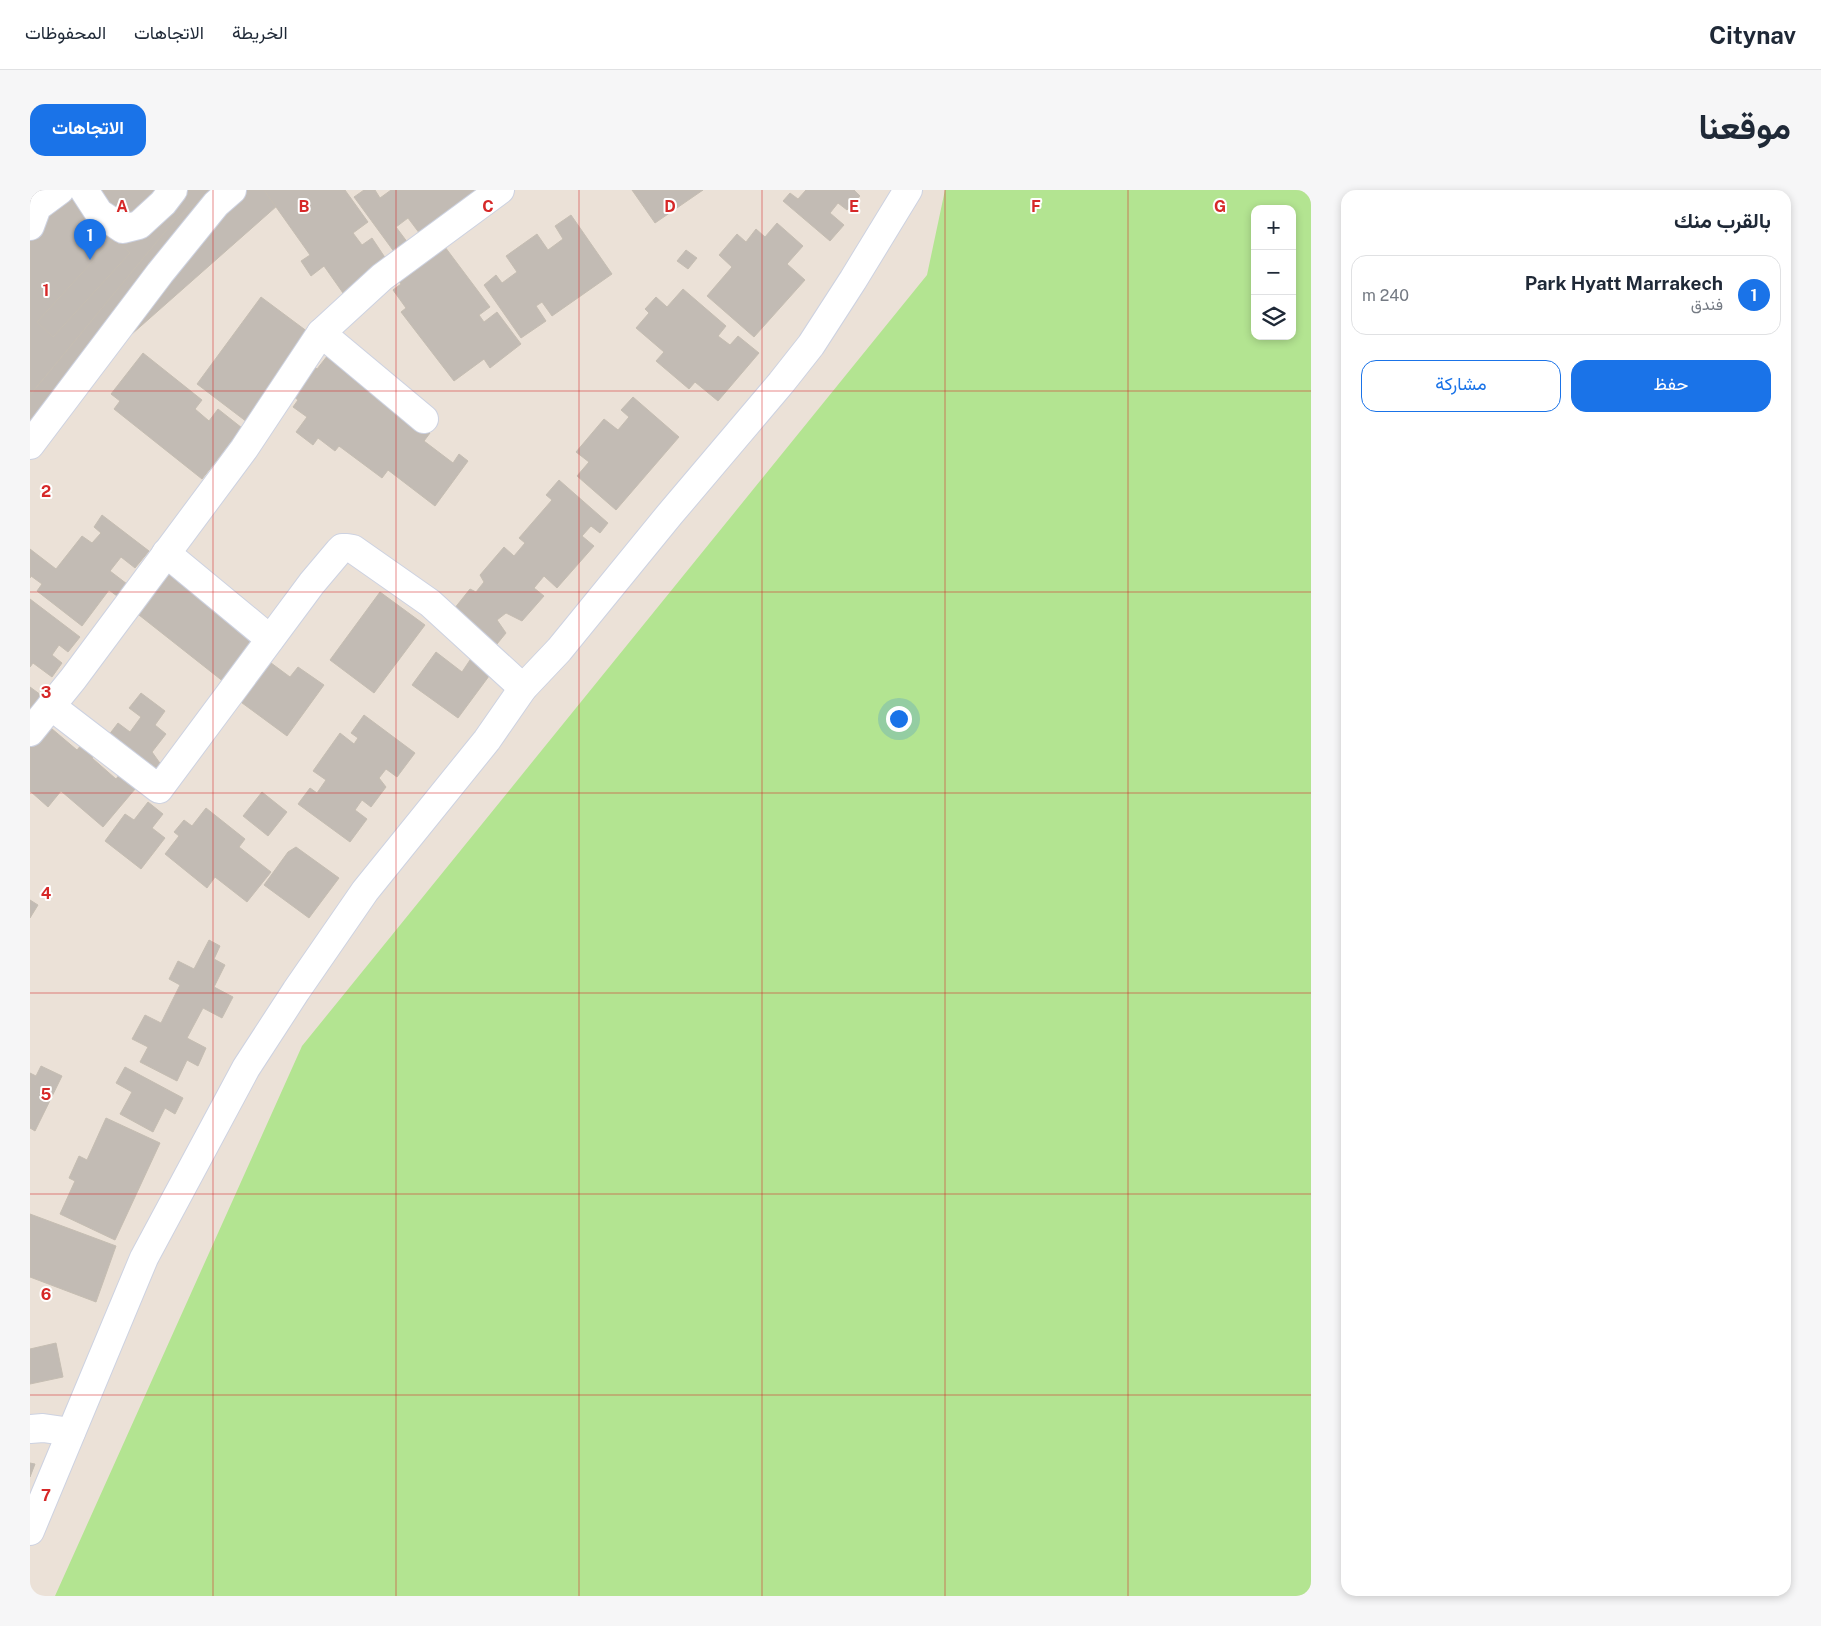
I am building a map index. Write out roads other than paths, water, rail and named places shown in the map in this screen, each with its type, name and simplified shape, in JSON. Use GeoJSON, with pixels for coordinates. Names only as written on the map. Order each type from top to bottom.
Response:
{"type":"FeatureCollection","features":[{"type":"Feature","properties":{"kind":"street"},"geometry":{"type":"LineString","coordinates":[[30,226],[37,207],[60,190]]}},
{"type":"Feature","properties":{"kind":"street"},"geometry":{"type":"LineString","coordinates":[[84,190],[100,212],[123,229],[139,225],[174,190]]}},
{"type":"Feature","properties":{"kind":"street"},"geometry":{"type":"LineString","coordinates":[[30,445],[160,273],[216,204],[232,190]]}},
{"type":"Feature","properties":{"kind":"street"},"geometry":{"type":"LineString","coordinates":[[30,732],[244,449],[321,333],[382,277],[500,190]]}},
{"type":"Feature","properties":{"kind":"street"},"geometry":{"type":"LineString","coordinates":[[30,1531],[144,1258],[246,1068],[296,991],[365,891],[486,740],[523,688],[559,650],[811,345],[908,190]]}},
{"type":"Feature","properties":{"kind":"street"},"geometry":{"type":"LineString","coordinates":[[321,333],[424,419]]}},
{"type":"Feature","properties":{"kind":"street"},"geometry":{"type":"LineString","coordinates":[[51,706],[159,789],[312,583],[342,548],[353,549],[369,559],[430,603],[523,688]]}},
{"type":"Feature","properties":{"kind":"street"},"geometry":{"type":"LineString","coordinates":[[166,553],[270,639]]}},
{"type":"Feature","properties":{"kind":"street"},"geometry":{"type":"LineString","coordinates":[[30,1429],[43,1428],[70,1432]]}},
{"type":"Feature","properties":{"kind":"place","name":"Park Hyatt Marrakech"},"geometry":{"type":"Point","coordinates":[90,260]}}]}
